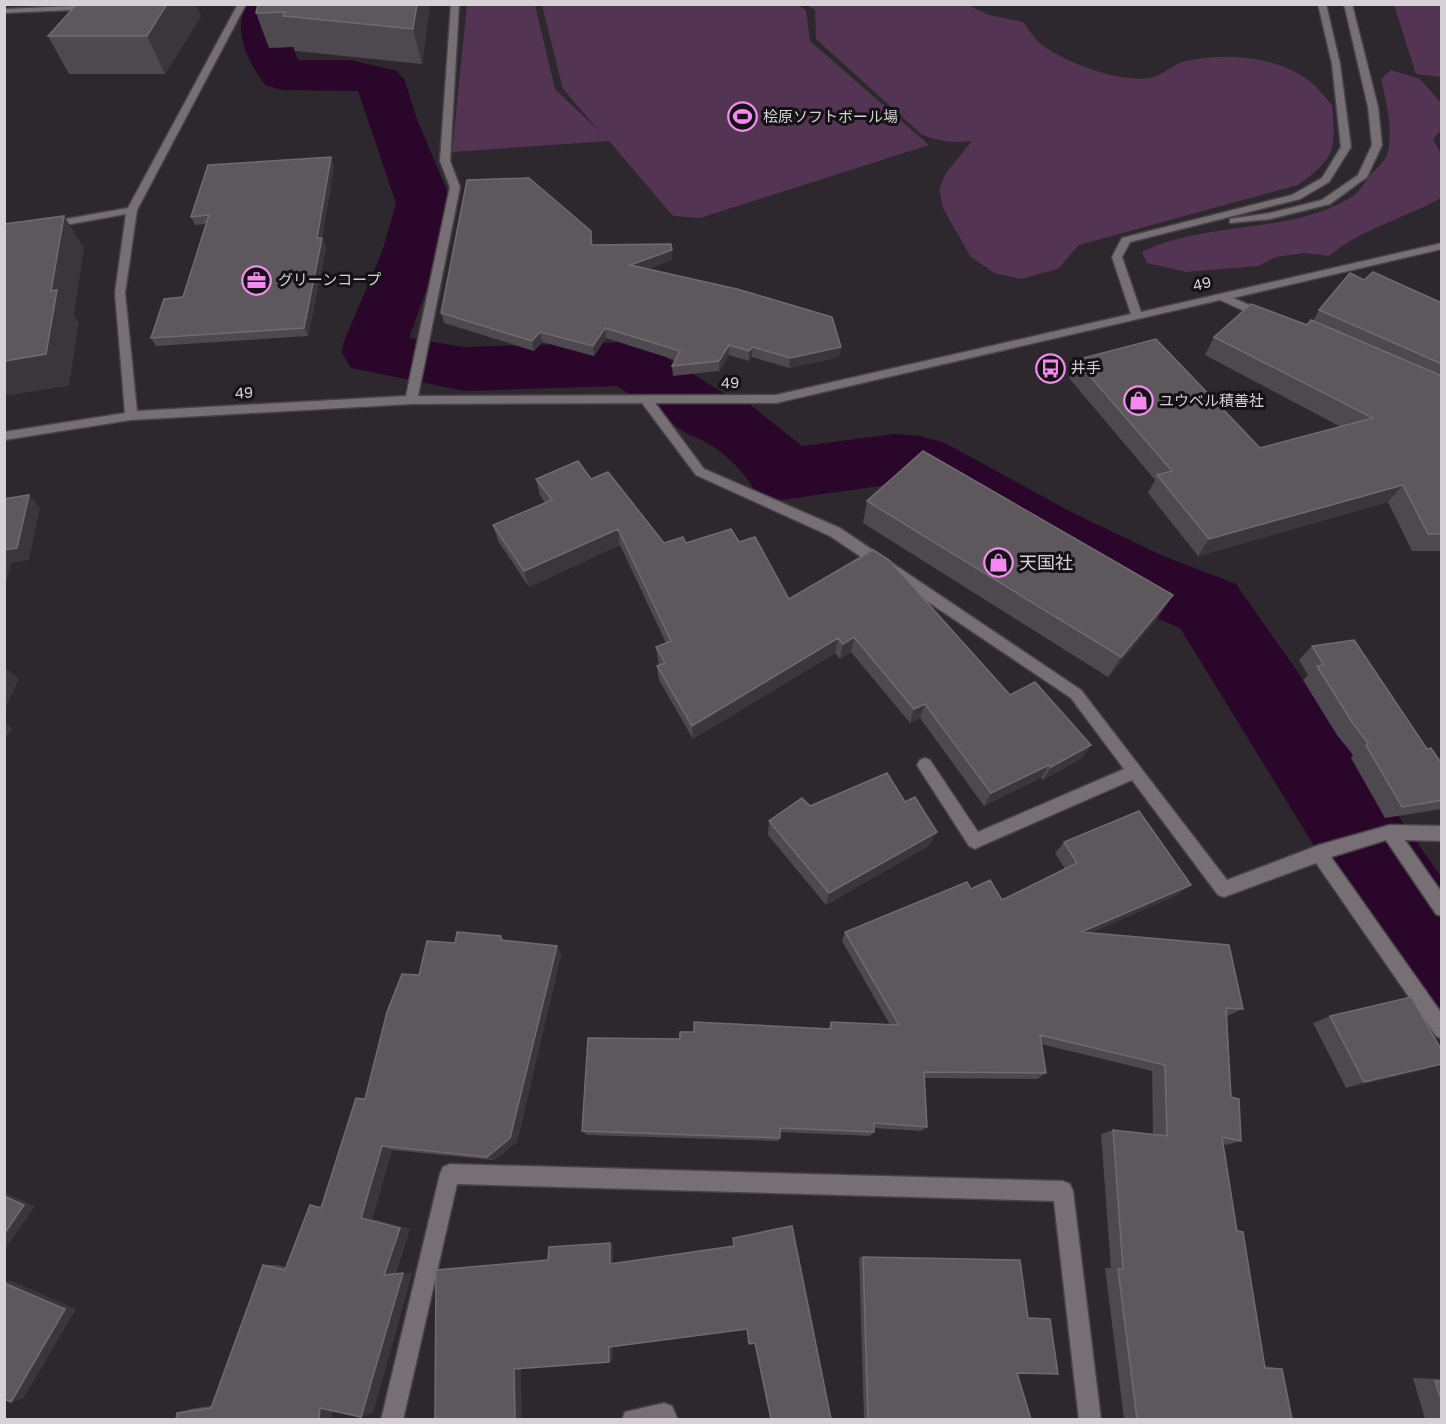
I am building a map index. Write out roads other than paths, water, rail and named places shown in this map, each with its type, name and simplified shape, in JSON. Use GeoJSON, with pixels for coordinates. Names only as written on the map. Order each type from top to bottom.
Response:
{"type":"FeatureCollection","features":[{"type":"Feature","properties":{"kind":"street"},"geometry":{"type":"LineString","coordinates":[[131,416],[120,293],[132,210],[242,4]]}},
{"type":"Feature","properties":{"kind":"street"},"geometry":{"type":"LineString","coordinates":[[411,400],[456,187],[445,161],[455,4]]}},
{"type":"Feature","properties":{"kind":"street"},"geometry":{"type":"LineString","coordinates":[[1137,316],[1117,257],[1126,240],[1296,197],[1326,180],[1346,147],[1336,64],[1322,4]]}},
{"type":"Feature","properties":{"kind":"street"},"geometry":{"type":"LineString","coordinates":[[1186,226],[1270,216],[1326,202],[1362,177],[1377,145],[1373,107],[1348,4]]}},
{"type":"Feature","properties":{"kind":"street"},"geometry":{"type":"LineString","coordinates":[[4,11],[107,6]]}},
{"type":"Feature","properties":{"kind":"street"},"geometry":{"type":"LineString","coordinates":[[39,227],[132,210]]}},
{"type":"Feature","properties":{"kind":"street","name":"49"},"geometry":{"type":"LineString","coordinates":[[4,436],[131,416],[411,400],[776,399],[1442,246]]}},
{"type":"Feature","properties":{"kind":"street"},"geometry":{"type":"LineString","coordinates":[[1220,296],[1273,320]]}},
{"type":"Feature","properties":{"kind":"street"},"geometry":{"type":"LineString","coordinates":[[652,400],[700,472],[835,532],[1076,694],[1224,889],[1319,853],[1390,832],[1442,834]]}},
{"type":"Feature","properties":{"kind":"street"},"geometry":{"type":"LineString","coordinates":[[925,765],[975,842],[1135,771]]}},
{"type":"Feature","properties":{"kind":"street"},"geometry":{"type":"LineString","coordinates":[[1390,832],[1442,908]]}},
{"type":"Feature","properties":{"kind":"street"},"geometry":{"type":"LineString","coordinates":[[1319,853],[1442,1030]]}},
{"type":"Feature","properties":{"kind":"street"},"geometry":{"type":"LineString","coordinates":[[392,1419],[450,1174],[1063,1191],[1090,1419]]}},
{"type":"Feature","properties":{"kind":"street"},"geometry":{"type":"LineString","coordinates":[[633,1419],[664,1414],[667,1419]]}},
{"type":"Feature","properties":{"kind":"waterway"},"geometry":{"type":"LineString","coordinates":[[269,4],[263,23],[265,41],[282,75],[351,75],[380,81],[391,119],[424,203],[411,252],[376,341],[374,353],[464,369],[630,364],[713,418],[724,420],[777,463],[781,474],[894,459],[920,461],[1047,533],[1134,576],[1208,606],[1442,963]]}},
{"type":"Feature","properties":{"kind":"place","name":"桧原ソフトボール場"},"geometry":{"type":"Point","coordinates":[742,117]}},
{"type":"Feature","properties":{"kind":"place","name":"グリーンコープ"},"geometry":{"type":"Point","coordinates":[257,280]}},
{"type":"Feature","properties":{"kind":"place","name":"井手"},"geometry":{"type":"Point","coordinates":[1050,368]}},
{"type":"Feature","properties":{"kind":"place","name":"ユウベル積善社"},"geometry":{"type":"Point","coordinates":[1138,401]}},
{"type":"Feature","properties":{"kind":"place","name":"天国社"},"geometry":{"type":"Point","coordinates":[998,563]}}]}
